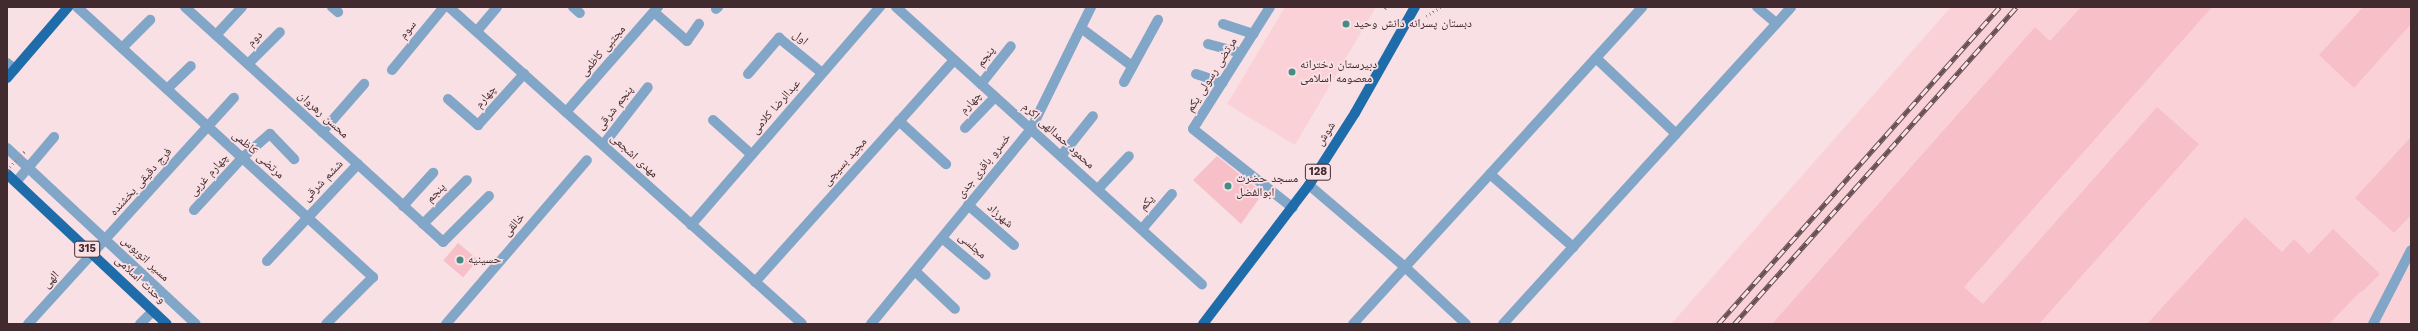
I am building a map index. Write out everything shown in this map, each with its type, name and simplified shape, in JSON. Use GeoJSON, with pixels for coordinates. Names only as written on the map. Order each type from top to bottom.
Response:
{"type":"FeatureCollection","features":[{"type":"Feature","properties":{"kind":"main road"},"geometry":{"type":"LineString","coordinates":[[7,78],[11,66],[68,7]]}},
{"type":"Feature","properties":{"kind":"main road","name":"شوش"},"geometry":{"type":"LineString","coordinates":[[1203,324],[1293,208],[1309,185],[1356,113],[1415,7]]}},
{"type":"Feature","properties":{"kind":"main road","name":"وحدت اسلامی"},"geometry":{"type":"LineString","coordinates":[[7,174],[167,324]]}},
{"type":"Feature","properties":{"kind":"street","name":"مرتضی کاظمی"},"geometry":{"type":"LineString","coordinates":[[77,7],[373,277],[326,324]]}},
{"type":"Feature","properties":{"kind":"street","name":"محسن رهروان"},"geometry":{"type":"LineString","coordinates":[[185,7],[444,242],[488,196]]}},
{"type":"Feature","properties":{"kind":"street"},"geometry":{"type":"LineString","coordinates":[[216,35],[242,7]]}},
{"type":"Feature","properties":{"kind":"street","name":"سوم"},"geometry":{"type":"LineString","coordinates":[[392,70],[444,7]]}},
{"type":"Feature","properties":{"kind":"street","name":"مهدی اشجعی"},"geometry":{"type":"LineString","coordinates":[[450,7],[802,324]]}},
{"type":"Feature","properties":{"kind":"street"},"geometry":{"type":"LineString","coordinates":[[477,31],[497,7]]}},
{"type":"Feature","properties":{"kind":"street","name":"عبدالرضا کلامی"},"geometry":{"type":"LineString","coordinates":[[691,225],[880,7]]}},
{"type":"Feature","properties":{"kind":"street","name":"محمود حمدالهی اکرم"},"geometry":{"type":"LineString","coordinates":[[896,7],[1202,284]]}},
{"type":"Feature","properties":{"kind":"street","name":"خسرو باقری جدی"},"geometry":{"type":"LineString","coordinates":[[871,324],[1030,129],[1091,7]]}},
{"type":"Feature","properties":{"kind":"street"},"geometry":{"type":"LineString","coordinates":[[1353,324],[1642,7]]}},
{"type":"Feature","properties":{"kind":"street"},"geometry":{"type":"LineString","coordinates":[[1757,7],[1776,23]]}},
{"type":"Feature","properties":{"kind":"street"},"geometry":{"type":"LineString","coordinates":[[1503,324],[1791,7]]}},
{"type":"Feature","properties":{"kind":"street"},"geometry":{"type":"LineString","coordinates":[[656,9],[687,41],[699,24]]}},
{"type":"Feature","properties":{"kind":"street","name":"مجتبی کاظمی"},"geometry":{"type":"LineString","coordinates":[[566,112],[656,9]]}},
{"type":"Feature","properties":{"kind":"street","name":"مرتضی رسولی یکم"},"geometry":{"type":"LineString","coordinates":[[1265,9],[1253,34],[1193,129],[1293,208]]}},
{"type":"Feature","properties":{"kind":"street"},"geometry":{"type":"LineString","coordinates":[[122,48],[150,20]]}},
{"type":"Feature","properties":{"kind":"street"},"geometry":{"type":"LineString","coordinates":[[1124,82],[1158,20]]}},
{"type":"Feature","properties":{"kind":"street"},"geometry":{"type":"LineString","coordinates":[[1223,24],[1253,34]]}},
{"type":"Feature","properties":{"kind":"street"},"geometry":{"type":"LineString","coordinates":[[1081,28],[1132,66]]}},
{"type":"Feature","properties":{"kind":"street","name":"دوم"},"geometry":{"type":"LineString","coordinates":[[248,64],[280,32]]}},
{"type":"Feature","properties":{"kind":"street","name":"اول"},"geometry":{"type":"LineString","coordinates":[[748,74],[779,38],[822,73]]}},
{"type":"Feature","properties":{"kind":"street"},"geometry":{"type":"LineString","coordinates":[[1208,44],[1241,53]]}},
{"type":"Feature","properties":{"kind":"street","name":"پنجم"},"geometry":{"type":"LineString","coordinates":[[981,84],[1011,46]]}},
{"type":"Feature","properties":{"kind":"street"},"geometry":{"type":"LineString","coordinates":[[1596,58],[1676,134]]}},
{"type":"Feature","properties":{"kind":"street","name":"مجید بسیجی"},"geometry":{"type":"LineString","coordinates":[[755,282],[954,60]]}},
{"type":"Feature","properties":{"kind":"street"},"geometry":{"type":"LineString","coordinates":[[167,89],[191,66]]}},
{"type":"Feature","properties":{"kind":"street","name":"چهارم"},"geometry":{"type":"LineString","coordinates":[[448,99],[478,125],[524,74]]}},
{"type":"Feature","properties":{"kind":"street"},"geometry":{"type":"LineString","coordinates":[[1196,74],[1222,83]]}},
{"type":"Feature","properties":{"kind":"street"},"geometry":{"type":"LineString","coordinates":[[322,132],[364,84]]}},
{"type":"Feature","properties":{"kind":"street","name":"پنجم شرقی"},"geometry":{"type":"LineString","coordinates":[[603,145],[648,87]]}},
{"type":"Feature","properties":{"kind":"street","name":"چهارم"},"geometry":{"type":"LineString","coordinates":[[965,128],[995,97]]}},
{"type":"Feature","properties":{"kind":"street","name":"فرج دقیقی بخشنده"},"geometry":{"type":"LineString","coordinates":[[93,254],[234,98]]}},
{"type":"Feature","properties":{"kind":"street"},"geometry":{"type":"LineString","coordinates":[[1061,156],[1093,116]]}},
{"type":"Feature","properties":{"kind":"street"},"geometry":{"type":"LineString","coordinates":[[713,120],[752,155]]}},
{"type":"Feature","properties":{"kind":"street"},"geometry":{"type":"LineString","coordinates":[[899,121],[946,164]]}},
{"type":"Feature","properties":{"kind":"street","name":"چهارم غربی"},"geometry":{"type":"LineString","coordinates":[[194,210],[242,158],[270,134],[294,159]]}},
{"type":"Feature","properties":{"kind":"street"},"geometry":{"type":"LineString","coordinates":[[16,182],[54,137]]}},
{"type":"Feature","properties":{"kind":"street","name":"مسیر اتوبوس"},"geometry":{"type":"LineString","coordinates":[[7,148],[196,324]]}},
{"type":"Feature","properties":{"kind":"street"},"geometry":{"type":"LineString","coordinates":[[1098,189],[1129,156]]}},
{"type":"Feature","properties":{"kind":"street","name":"خالقی"},"geometry":{"type":"LineString","coordinates":[[446,324],[587,160]]}},
{"type":"Feature","properties":{"kind":"street","name":"ششم شرقی"},"geometry":{"type":"LineString","coordinates":[[267,261],[358,164]]}},
{"type":"Feature","properties":{"kind":"street"},"geometry":{"type":"LineString","coordinates":[[404,206],[433,173]]}},
{"type":"Feature","properties":{"kind":"street"},"geometry":{"type":"LineString","coordinates":[[1490,174],[1573,247]]}},
{"type":"Feature","properties":{"kind":"street","name":"پنجم"},"geometry":{"type":"LineString","coordinates":[[423,224],[467,180]]}},
{"type":"Feature","properties":{"kind":"street"},"geometry":{"type":"LineString","coordinates":[[1309,185],[1405,267],[1466,324]]}},
{"type":"Feature","properties":{"kind":"street","name":"یکم"},"geometry":{"type":"LineString","coordinates":[[1142,229],[1172,194]]}},
{"type":"Feature","properties":{"kind":"street","name":"شهرزاد"},"geometry":{"type":"LineString","coordinates":[[968,205],[1014,246]]}},
{"type":"Feature","properties":{"kind":"street","name":"مجلسی"},"geometry":{"type":"LineString","coordinates":[[942,238],[986,275]]}},
{"type":"Feature","properties":{"kind":"street"},"geometry":{"type":"LineString","coordinates":[[2373,324],[2411,250]]}},
{"type":"Feature","properties":{"kind":"street","name":"الهی"},"geometry":{"type":"LineString","coordinates":[[28,324],[93,254]]}},
{"type":"Feature","properties":{"kind":"street"},"geometry":{"type":"LineString","coordinates":[[914,271],[955,309]]}},
{"type":"Feature","properties":{"kind":"street"},"geometry":{"type":"LineString","coordinates":[[140,324],[153,311]]}},
{"type":"Feature","properties":{"kind":"path"},"geometry":{"type":"LineString","coordinates":[[7,170],[25,151]]}},
{"type":"Feature","properties":{"kind":"shaded area","name":"دبیرستان دخترانه معصومه اسلامی"},"geometry":{"type":"Polygon","coordinates":[[[1285,7],[1376,7],[1295,145],[1227,104],[1285,7]]]}},
{"type":"Feature","properties":{"kind":"shaded area"},"geometry":{"type":"Polygon","coordinates":[[[1951,7],[2411,7],[2411,324],[1671,324],[1951,7]]]}},
{"type":"Feature","properties":{"kind":"building"},"geometry":{"type":"Polygon","coordinates":[[[2081,7],[2212,7],[1964,287],[1983,304],[2157,107],[2199,144],[2039,324],[1772,324],[2035,27],[2050,41],[2081,7]]]}},
{"type":"Feature","properties":{"kind":"building"},"geometry":{"type":"Polygon","coordinates":[[[2363,7],[2411,7],[2411,24],[2354,88],[2319,55],[2363,7]]]}},
{"type":"Feature","properties":{"kind":"building"},"geometry":{"type":"Polygon","coordinates":[[[2411,137],[2411,215],[2394,233],[2355,198],[2411,137]]]}},
{"type":"Feature","properties":{"kind":"building","name":"مسجد حضرت ابوالفضل"},"geometry":{"type":"Polygon","coordinates":[[[1217,156],[1263,193],[1241,224],[1193,180],[1217,156]]]}},
{"type":"Feature","properties":{"kind":"building"},"geometry":{"type":"Polygon","coordinates":[[[2245,217],[2282,252],[2294,239],[2309,254],[2333,229],[2380,274],[2329,324],[2147,324],[2245,217]]]}},
{"type":"Feature","properties":{"kind":"building","name":"حسینیه"},"geometry":{"type":"Polygon","coordinates":[[[458,243],[478,260],[463,277],[443,261],[458,243]]]}},
{"type":"Feature","properties":{"kind":"railway"},"geometry":{"type":"LineString","coordinates":[[1718,324],[1999,7]]}},
{"type":"Feature","properties":{"kind":"railway"},"geometry":{"type":"LineString","coordinates":[[1734,324],[2016,7]]}},
{"type":"Feature","properties":{"kind":"place","name":"دبستان پسرانه دانش وحید"},"geometry":{"type":"Point","coordinates":[1346,24]}},
{"type":"Feature","properties":{"kind":"place","name":"دبیرستان دخترانه معصومه اسلامی"},"geometry":{"type":"Point","coordinates":[1292,72]}},
{"type":"Feature","properties":{"kind":"place","name":"مسجد حضرت ابوالفضل"},"geometry":{"type":"Point","coordinates":[1228,186]}},
{"type":"Feature","properties":{"kind":"place","name":"حسینیه"},"geometry":{"type":"Point","coordinates":[460,260]}}]}
